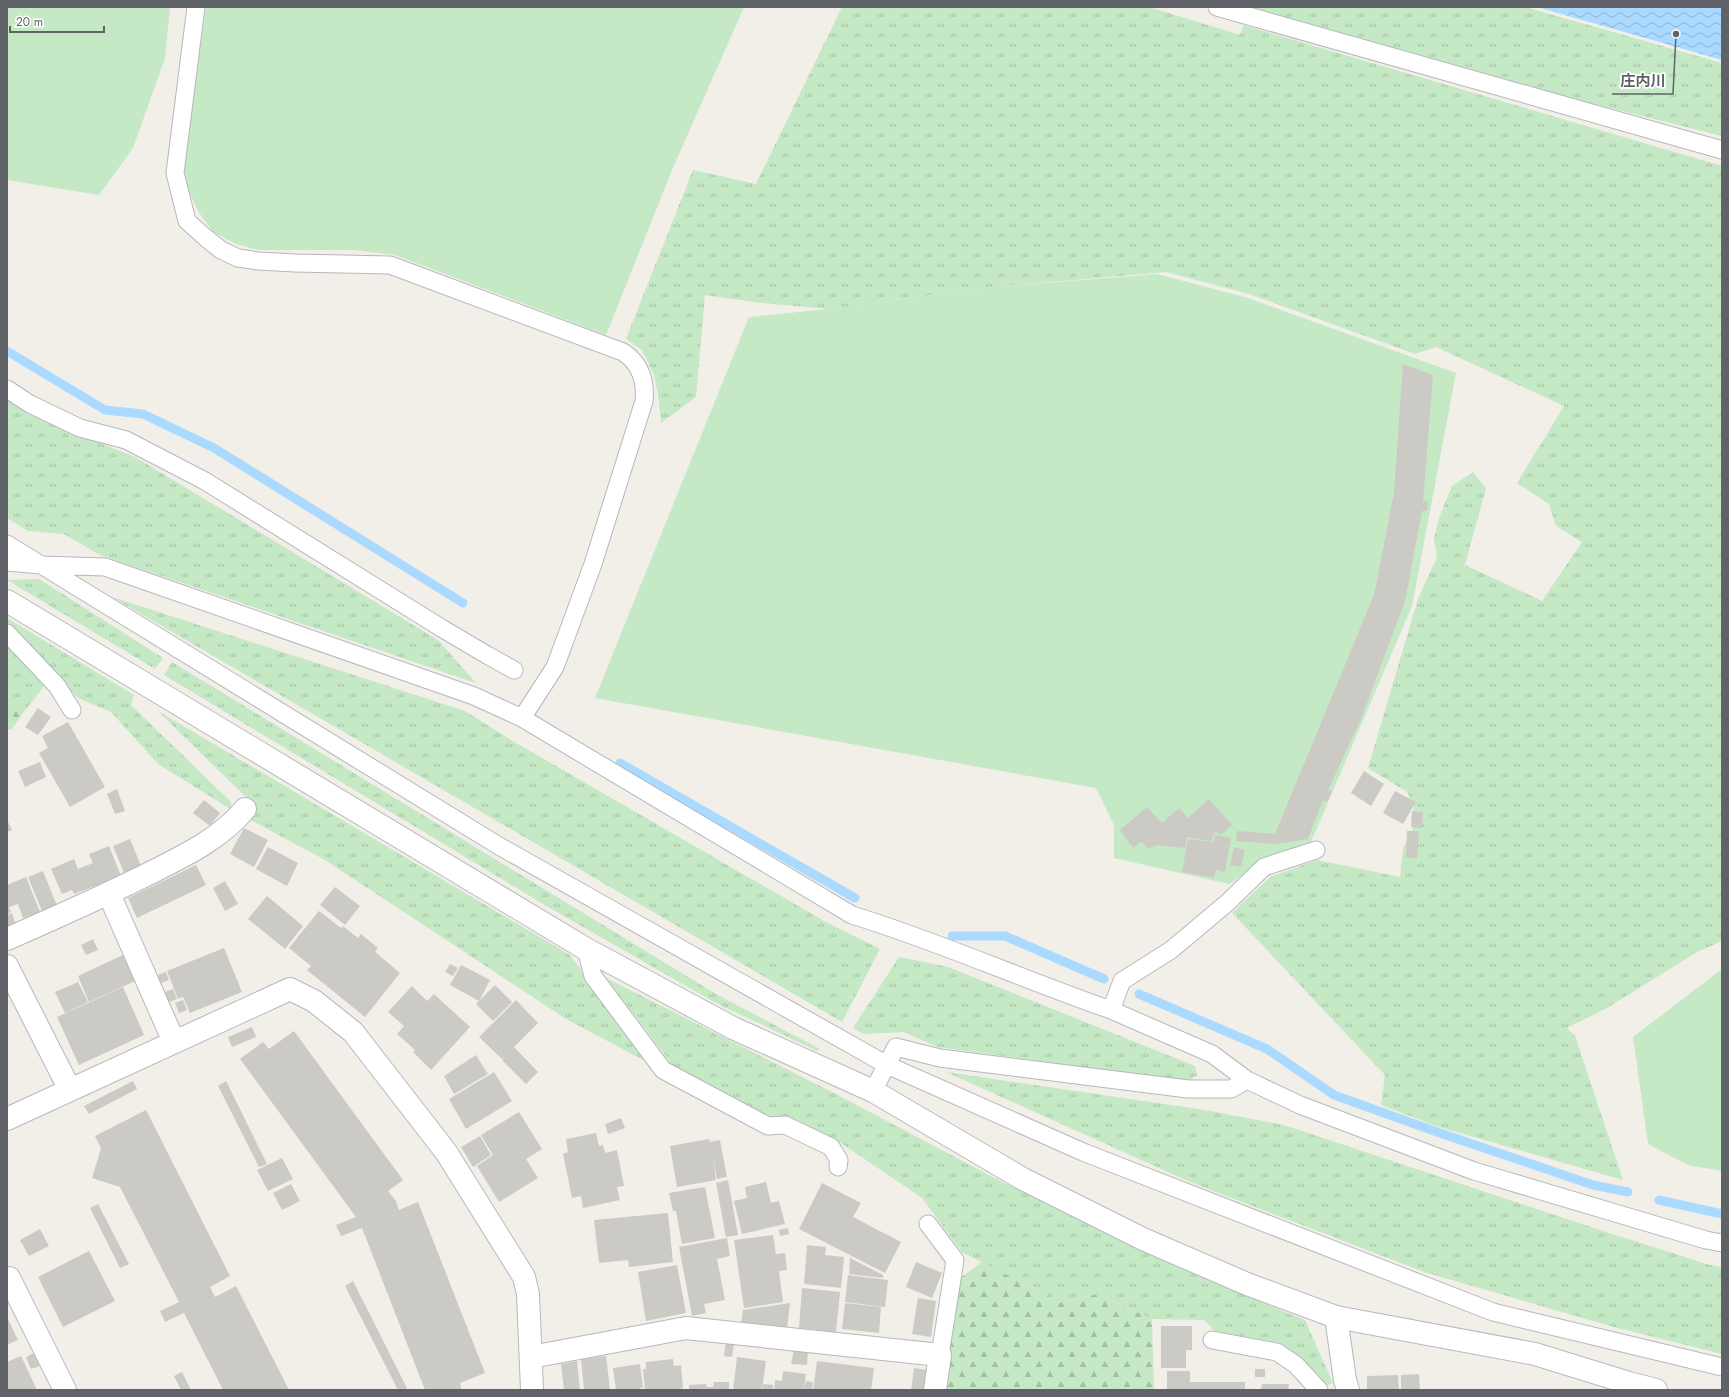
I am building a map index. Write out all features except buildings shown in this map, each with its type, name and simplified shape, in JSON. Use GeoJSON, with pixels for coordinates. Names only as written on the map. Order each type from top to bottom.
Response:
{"type":"FeatureCollection","features":[{"type":"Feature","properties":{"kind":"street"},"geometry":{"type":"LineString","coordinates":[[7,601],[586,949],[733,1028],[873,1091],[1023,1179],[1143,1239],[1247,1284],[1336,1317],[1535,1354],[1628,1387],[1656,1390]]}},
{"type":"Feature","properties":{"kind":"street"},"geometry":{"type":"LineString","coordinates":[[7,939],[109,894],[201,846],[236,820],[245,809]]}},
{"type":"Feature","properties":{"kind":"street"},"geometry":{"type":"LineString","coordinates":[[109,894],[174,1042]]}},
{"type":"Feature","properties":{"kind":"street"},"geometry":{"type":"LineString","coordinates":[[7,966],[70,1090]]}},
{"type":"Feature","properties":{"kind":"street"},"geometry":{"type":"LineString","coordinates":[[7,1119],[290,989],[314,1001],[353,1032],[446,1152],[524,1277],[528,1294],[532,1390]]}},
{"type":"Feature","properties":{"kind":"street"},"geometry":{"type":"LineString","coordinates":[[7,1278],[9,1278],[65,1390]]}},
{"type":"Feature","properties":{"kind":"street"},"geometry":{"type":"LineString","coordinates":[[1336,1317],[1345,1380],[1348,1390]]}},
{"type":"Feature","properties":{"kind":"street"},"geometry":{"type":"LineString","coordinates":[[531,1357],[686,1328],[940,1355],[934,1390]]}},
{"type":"Feature","properties":{"kind":"lane"},"geometry":{"type":"LineString","coordinates":[[196,7],[175,173],[187,221],[206,238],[221,250],[238,258],[258,261],[390,265],[623,352],[631,357],[640,369],[645,389],[644,401],[593,564],[555,667],[522,718]]}},
{"type":"Feature","properties":{"kind":"lane"},"geometry":{"type":"LineString","coordinates":[[1217,7],[1722,150]]}},
{"type":"Feature","properties":{"kind":"lane"},"geometry":{"type":"LineString","coordinates":[[7,389],[30,404],[80,428],[126,440],[205,481],[443,629],[514,670]]}},
{"type":"Feature","properties":{"kind":"lane"},"geometry":{"type":"LineString","coordinates":[[7,544],[499,846],[887,1065],[1083,1152],[1493,1312],[1722,1366]]}},
{"type":"Feature","properties":{"kind":"lane"},"geometry":{"type":"LineString","coordinates":[[7,562],[41,565],[105,567],[474,696],[522,718],[852,914],[898,929],[1047,988],[1111,1010],[1212,1054],[1247,1080],[1300,1105],[1474,1171],[1706,1240],[1722,1243]]}},
{"type":"Feature","properties":{"kind":"lane"},"geometry":{"type":"LineString","coordinates":[[7,633],[57,686],[72,710]]}},
{"type":"Feature","properties":{"kind":"lane"},"geometry":{"type":"LineString","coordinates":[[1111,1010],[1122,981],[1171,950],[1227,903],[1264,867],[1316,850]]}},
{"type":"Feature","properties":{"kind":"lane"},"geometry":{"type":"LineString","coordinates":[[586,949],[593,976],[663,1070],[768,1126],[785,1125],[831,1147],[839,1160],[838,1166]]}},
{"type":"Feature","properties":{"kind":"lane"},"geometry":{"type":"LineString","coordinates":[[873,1091],[896,1047],[940,1058],[1188,1089],[1231,1089],[1247,1080]]}},
{"type":"Feature","properties":{"kind":"lane"},"geometry":{"type":"LineString","coordinates":[[928,1224],[955,1260],[940,1355]]}},
{"type":"Feature","properties":{"kind":"lane"},"geometry":{"type":"LineString","coordinates":[[1212,1340],[1278,1352],[1296,1365],[1319,1390]]}},
{"type":"Feature","properties":{"kind":"green space"},"geometry":{"type":"Polygon","coordinates":[[[7,7],[170,7],[165,58],[133,148],[99,195],[7,180],[7,7]]]}},
{"type":"Feature","properties":{"kind":"green space"},"geometry":{"type":"Polygon","coordinates":[[[206,7],[744,7],[672,170],[606,335],[395,255],[355,250],[258,250],[236,244],[213,232],[198,211],[187,187],[184,163],[206,7]]]}},
{"type":"Feature","properties":{"kind":"green space"},"geometry":{"type":"Polygon","coordinates":[[[842,7],[1149,7],[1240,35],[1243,25],[1722,166],[1722,941],[1697,952],[1607,1008],[1567,1028],[1575,1036],[1623,1180],[1439,1127],[1381,1105],[1385,1075],[1232,913],[1270,877],[1317,860],[1400,877],[1403,848],[1412,832],[1414,806],[1407,792],[1368,768],[1418,599],[1437,557],[1434,539],[1439,518],[1452,486],[1473,472],[1486,488],[1465,565],[1542,601],[1582,542],[1556,526],[1549,504],[1517,483],[1564,406],[1436,347],[1415,354],[1249,294],[1166,272],[993,287],[828,309],[762,303],[705,295],[696,397],[661,423],[658,394],[654,375],[642,350],[626,339],[693,170],[756,184],[842,7]]]}},
{"type":"Feature","properties":{"kind":"green space"},"geometry":{"type":"Polygon","coordinates":[[[1245,7],[1525,7],[1722,63],[1722,136],[1502,81],[1245,7]]]}},
{"type":"Feature","properties":{"kind":"green space"},"geometry":{"type":"Polygon","coordinates":[[[1157,274],[1248,298],[1456,373],[1412,606],[1311,842],[1274,854],[1229,884],[1114,858],[1114,825],[1096,788],[595,698],[749,317],[828,309],[993,287],[1157,274]]]}},
{"type":"Feature","properties":{"kind":"green space"},"geometry":{"type":"Polygon","coordinates":[[[7,396],[57,426],[135,457],[438,640],[476,683],[100,555],[64,534],[28,531],[7,518],[7,396]]]}},
{"type":"Feature","properties":{"kind":"green space"},"geometry":{"type":"Polygon","coordinates":[[[39,579],[163,658],[155,669],[7,580],[39,579]]]}},
{"type":"Feature","properties":{"kind":"green space"},"geometry":{"type":"Polygon","coordinates":[[[112,597],[465,711],[511,740],[826,922],[880,949],[842,1022],[112,597]]]}},
{"type":"Feature","properties":{"kind":"green space"},"geometry":{"type":"Polygon","coordinates":[[[7,618],[134,695],[131,705],[231,802],[232,810],[158,764],[111,712],[78,698],[7,624],[7,618]]]}},
{"type":"Feature","properties":{"kind":"green space"},"geometry":{"type":"Polygon","coordinates":[[[7,646],[45,685],[23,713],[7,702],[7,646]]]}},
{"type":"Feature","properties":{"kind":"green space"},"geometry":{"type":"Polygon","coordinates":[[[172,662],[716,994],[820,1049],[817,1051],[714,1002],[543,904],[164,675],[172,662]]]}},
{"type":"Feature","properties":{"kind":"green space"},"geometry":{"type":"Polygon","coordinates":[[[7,702],[23,713],[12,729],[7,730],[7,702]]]}},
{"type":"Feature","properties":{"kind":"green space"},"geometry":{"type":"Polygon","coordinates":[[[158,711],[570,955],[647,1062],[566,1019],[325,860],[249,819],[255,806],[158,711]]]}},
{"type":"Feature","properties":{"kind":"green space"},"geometry":{"type":"Polygon","coordinates":[[[899,957],[948,967],[1195,1066],[1197,1075],[1188,1081],[937,1047],[904,1032],[864,1034],[853,1028],[899,957]]]}},
{"type":"Feature","properties":{"kind":"green space"},"geometry":{"type":"Polygon","coordinates":[[[1722,969],[1722,1171],[1688,1165],[1648,1144],[1633,1037],[1722,969]]]}},
{"type":"Feature","properties":{"kind":"green space"},"geometry":{"type":"Polygon","coordinates":[[[606,978],[834,1093],[1002,1182],[1133,1245],[1240,1293],[1305,1320],[1333,1383],[1323,1386],[1281,1343],[1215,1331],[1204,1320],[1152,1319],[1098,1294],[1062,1303],[962,1252],[922,1198],[841,1143],[789,1118],[770,1120],[675,1072],[668,1059],[606,978]]]}},
{"type":"Feature","properties":{"kind":"green space"},"geometry":{"type":"Polygon","coordinates":[[[946,1072],[1205,1110],[1284,1125],[1600,1230],[1710,1265],[1722,1267],[1722,1354],[1610,1326],[1424,1272],[1190,1182],[946,1072]]]}},
{"type":"Feature","properties":{"kind":"green space"},"geometry":{"type":"Polygon","coordinates":[[[982,1262],[1062,1303],[1098,1294],[1152,1319],[1154,1390],[943,1390],[959,1279],[982,1262]]]}},
{"type":"Feature","properties":{"kind":"water"},"geometry":{"type":"Polygon","coordinates":[[[1537,7],[1722,7],[1722,60],[1537,7]]]}},
{"type":"Feature","properties":{"kind":"waterway"},"geometry":{"type":"LineString","coordinates":[[7,351],[105,410],[143,414],[214,448],[463,603]]}},
{"type":"Feature","properties":{"kind":"waterway"},"geometry":{"type":"LineString","coordinates":[[620,763],[855,898]]}},
{"type":"Feature","properties":{"kind":"waterway"},"geometry":{"type":"LineString","coordinates":[[952,936],[1005,936],[1104,979]]}},
{"type":"Feature","properties":{"kind":"waterway"},"geometry":{"type":"LineString","coordinates":[[1139,994],[1267,1049],[1334,1095],[1593,1185],[1628,1192]]}},
{"type":"Feature","properties":{"kind":"waterway"},"geometry":{"type":"LineString","coordinates":[[1659,1200],[1722,1214]]}},
{"type":"Feature","properties":{"kind":"place","name":"庄内川"},"geometry":{"type":"Point","coordinates":[1676,34]}}]}
